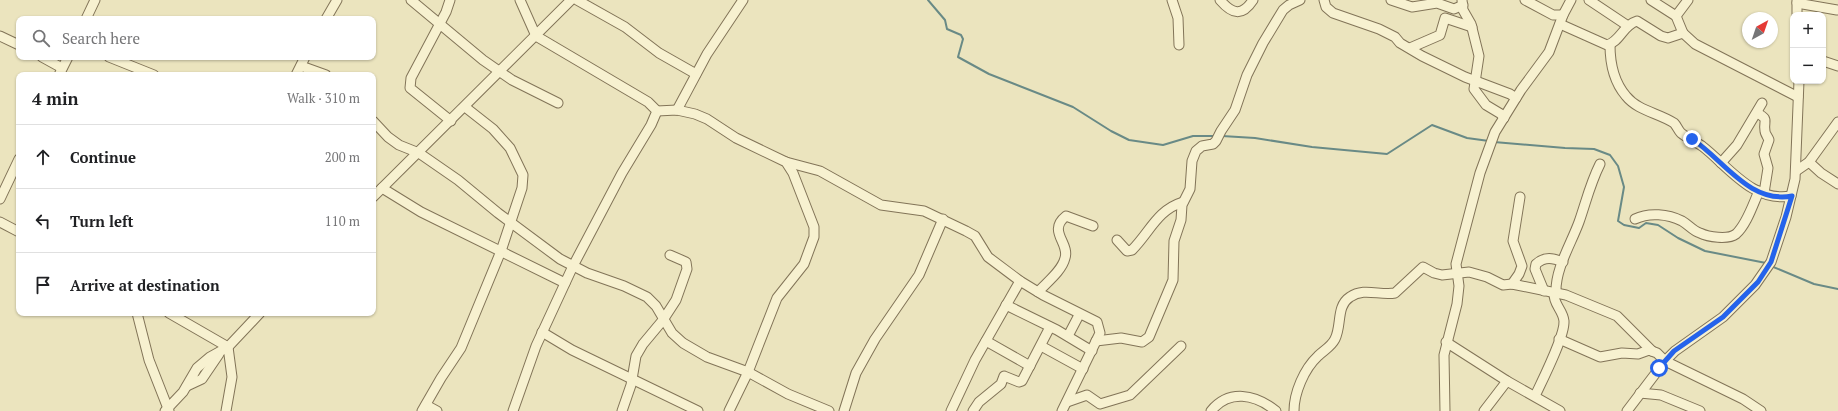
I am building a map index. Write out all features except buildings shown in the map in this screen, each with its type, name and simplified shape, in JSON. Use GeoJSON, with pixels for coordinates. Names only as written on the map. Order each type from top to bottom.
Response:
{"type":"FeatureCollection","features":[{"type":"Feature","properties":{"kind":"street"},"geometry":{"type":"LineString","coordinates":[[87,16],[95,0]]}},
{"type":"Feature","properties":{"kind":"street"},"geometry":{"type":"LineString","coordinates":[[328,16],[337,0]]}},
{"type":"Feature","properties":{"kind":"street"},"geometry":{"type":"LineString","coordinates":[[411,0],[500,72],[558,103]]}},
{"type":"Feature","properties":{"kind":"street"},"geometry":{"type":"LineString","coordinates":[[450,0],[411,78],[410,88],[451,121]]}},
{"type":"Feature","properties":{"kind":"street"},"geometry":{"type":"LineString","coordinates":[[520,0],[536,36],[635,94],[653,106],[657,111]]}},
{"type":"Feature","properties":{"kind":"street"},"geometry":{"type":"LineString","coordinates":[[376,194],[419,153],[571,0]]}},
{"type":"Feature","properties":{"kind":"street"},"geometry":{"type":"LineString","coordinates":[[577,0],[625,27],[659,53],[696,74]]}},
{"type":"Feature","properties":{"kind":"street"},"geometry":{"type":"LineString","coordinates":[[677,110],[696,74],[743,0]]}},
{"type":"Feature","properties":{"kind":"street"},"geometry":{"type":"LineString","coordinates":[[1172,0],[1178,18],[1179,45]]}},
{"type":"Feature","properties":{"kind":"street"},"geometry":{"type":"LineString","coordinates":[[1220,0],[1229,9],[1240,12],[1246,10],[1253,0]]}},
{"type":"Feature","properties":{"kind":"street"},"geometry":{"type":"LineString","coordinates":[[1096,341],[1121,338],[1142,342],[1149,337],[1173,280],[1173,250],[1181,220],[1183,202],[1190,189],[1192,161],[1196,151],[1202,146],[1216,142],[1221,131],[1235,110],[1247,75],[1262,44],[1283,10],[1289,5],[1300,0]]}},
{"type":"Feature","properties":{"kind":"street"},"geometry":{"type":"LineString","coordinates":[[1324,0],[1326,7],[1334,13],[1379,29],[1395,37],[1400,43],[1422,56],[1474,80],[1507,92],[1516,98]]}},
{"type":"Feature","properties":{"kind":"street"},"geometry":{"type":"LineString","coordinates":[[1391,0],[1412,7],[1437,3],[1454,9],[1462,2],[1464,12],[1472,27],[1479,56],[1474,80],[1476,92],[1486,105],[1501,114],[1504,118]]}},
{"type":"Feature","properties":{"kind":"street"},"geometry":{"type":"LineString","coordinates":[[1525,0],[1553,14],[1563,15]]}},
{"type":"Feature","properties":{"kind":"street"},"geometry":{"type":"LineString","coordinates":[[1445,411],[1444,355],[1446,342],[1457,304],[1459,286],[1457,272],[1458,256],[1480,172],[1491,141],[1516,98],[1548,52],[1563,15],[1571,0]]}},
{"type":"Feature","properties":{"kind":"street"},"geometry":{"type":"LineString","coordinates":[[1589,0],[1628,26]]}},
{"type":"Feature","properties":{"kind":"street"},"geometry":{"type":"LineString","coordinates":[[1652,0],[1676,16],[1683,34],[1696,44],[1798,97]]}},
{"type":"Feature","properties":{"kind":"street"},"geometry":{"type":"LineString","coordinates":[[1676,16],[1688,0]]}},
{"type":"Feature","properties":{"kind":"street"},"geometry":{"type":"LineString","coordinates":[[1797,2],[1837,10]]}},
{"type":"Feature","properties":{"kind":"street"},"geometry":{"type":"LineString","coordinates":[[1410,48],[1440,34],[1444,19],[1472,27]]}},
{"type":"Feature","properties":{"kind":"street"},"geometry":{"type":"LineString","coordinates":[[1560,24],[1603,45],[1610,45],[1628,26],[1637,22],[1661,36],[1668,38],[1683,34]]}},
{"type":"Feature","properties":{"kind":"street"},"geometry":{"type":"LineString","coordinates":[[0,36],[16,44]]}},
{"type":"Feature","properties":{"kind":"street"},"geometry":{"type":"LineString","coordinates":[[1610,45],[1612,67],[1626,97],[1640,107],[1672,122],[1680,132],[1701,145],[1742,182],[1761,192],[1782,198],[1792,196]]}},
{"type":"Feature","properties":{"kind":"street"},"geometry":{"type":"LineString","coordinates":[[46,60],[61,71],[66,60]]}},
{"type":"Feature","properties":{"kind":"street"},"geometry":{"type":"LineString","coordinates":[[116,60],[146,72]]}},
{"type":"Feature","properties":{"kind":"street"},"geometry":{"type":"LineString","coordinates":[[298,72],[304,60]]}},
{"type":"Feature","properties":{"kind":"street"},"geometry":{"type":"LineString","coordinates":[[1826,63],[1838,66]]}},
{"type":"Feature","properties":{"kind":"street"},"geometry":{"type":"LineString","coordinates":[[301,66],[318,72]]}},
{"type":"Feature","properties":{"kind":"street"},"geometry":{"type":"LineString","coordinates":[[1627,411],[1640,392],[1674,351],[1723,317],[1755,285],[1769,266],[1792,196],[1796,171],[1799,84]]}},
{"type":"Feature","properties":{"kind":"street"},"geometry":{"type":"LineString","coordinates":[[1721,163],[1737,145],[1762,103]]}},
{"type":"Feature","properties":{"kind":"street"},"geometry":{"type":"LineString","coordinates":[[437,411],[424,408],[441,378],[461,348],[501,251],[519,201],[522,188],[523,175],[506,142],[493,129],[465,107]]}},
{"type":"Feature","properties":{"kind":"street"},"geometry":{"type":"LineString","coordinates":[[657,111],[677,110],[707,118],[736,138],[786,162],[820,171],[881,205],[917,209],[943,219],[973,235],[988,257],[1020,281],[1079,314],[1097,322],[1100,333],[1062,411]]}},
{"type":"Feature","properties":{"kind":"street"},"geometry":{"type":"LineString","coordinates":[[513,411],[542,332],[573,266],[657,111]]}},
{"type":"Feature","properties":{"kind":"street"},"geometry":{"type":"LineString","coordinates":[[1635,220],[1647,214],[1664,215],[1682,221],[1700,233],[1730,237],[1737,232],[1761,192],[1768,168],[1764,154],[1768,138],[1765,130],[1766,122],[1765,119],[1756,113]]}},
{"type":"Feature","properties":{"kind":"street"},"geometry":{"type":"LineString","coordinates":[[1796,171],[1809,162],[1838,122]]}},
{"type":"Feature","properties":{"kind":"street"},"geometry":{"type":"LineString","coordinates":[[376,124],[388,137],[399,145],[419,153],[458,180],[510,223],[547,250],[573,266],[630,288],[647,297],[656,306],[672,333],[683,344],[748,372],[788,394],[829,411]]}},
{"type":"Feature","properties":{"kind":"street"},"geometry":{"type":"LineString","coordinates":[[729,411],[748,372],[777,298],[804,264],[814,237],[814,227],[809,211],[793,173],[786,162]]}},
{"type":"Feature","properties":{"kind":"street"},"geometry":{"type":"LineString","coordinates":[[1809,162],[1821,173],[1838,184]]}},
{"type":"Feature","properties":{"kind":"street"},"geometry":{"type":"LineString","coordinates":[[1535,396],[1559,338],[1564,321],[1555,304],[1555,293],[1559,272],[1580,221],[1591,182],[1600,164]]}},
{"type":"Feature","properties":{"kind":"street"},"geometry":{"type":"LineString","coordinates":[[0,199],[16,165]]}},
{"type":"Feature","properties":{"kind":"street"},"geometry":{"type":"LineString","coordinates":[[382,188],[421,212],[565,283]]}},
{"type":"Feature","properties":{"kind":"street"},"geometry":{"type":"LineString","coordinates":[[1512,284],[1520,274],[1522,266],[1513,241],[1520,197]]}},
{"type":"Feature","properties":{"kind":"street"},"geometry":{"type":"LineString","coordinates":[[1117,240],[1127,251],[1132,250],[1157,218],[1171,206],[1183,202]]}},
{"type":"Feature","properties":{"kind":"street"},"geometry":{"type":"LineString","coordinates":[[1038,292],[1065,261],[1066,249],[1059,236],[1058,230],[1063,219],[1066,216],[1070,216],[1093,226]]}},
{"type":"Feature","properties":{"kind":"street"},"geometry":{"type":"LineString","coordinates":[[844,411],[856,373],[875,338],[920,275],[943,219]]}},
{"type":"Feature","properties":{"kind":"street"},"geometry":{"type":"LineString","coordinates":[[0,222],[16,230]]}},
{"type":"Feature","properties":{"kind":"street"},"geometry":{"type":"LineString","coordinates":[[622,411],[632,378],[636,356],[643,344],[663,320],[678,295],[688,269],[686,262],[670,255]]}},
{"type":"Feature","properties":{"kind":"street"},"geometry":{"type":"LineString","coordinates":[[1544,291],[1535,269],[1536,264],[1547,258],[1552,258],[1563,262]]}},
{"type":"Feature","properties":{"kind":"street"},"geometry":{"type":"LineString","coordinates":[[1294,411],[1299,386],[1317,356],[1335,339],[1340,311],[1346,300],[1364,292],[1395,293],[1423,267],[1436,274],[1446,275],[1457,272],[1476,273],[1503,285],[1512,284],[1555,293],[1579,300],[1617,316],[1652,351],[1657,353],[1665,361],[1743,399],[1760,411]]}},
{"type":"Feature","properties":{"kind":"street"},"geometry":{"type":"LineString","coordinates":[[952,411],[986,341],[1020,281]]}},
{"type":"Feature","properties":{"kind":"street"},"geometry":{"type":"LineString","coordinates":[[1006,305],[1068,336],[1092,351]]}},
{"type":"Feature","properties":{"kind":"street"},"geometry":{"type":"LineString","coordinates":[[1068,336],[1079,314]]}},
{"type":"Feature","properties":{"kind":"street"},"geometry":{"type":"LineString","coordinates":[[138,316],[151,366],[167,410]]}},
{"type":"Feature","properties":{"kind":"street"},"geometry":{"type":"LineString","coordinates":[[174,316],[225,349],[232,377],[226,411]]}},
{"type":"Feature","properties":{"kind":"street"},"geometry":{"type":"LineString","coordinates":[[167,410],[187,386],[197,368],[210,357],[225,349],[257,316]]}},
{"type":"Feature","properties":{"kind":"street"},"geometry":{"type":"LineString","coordinates":[[973,411],[979,402],[1001,384],[1004,376],[1019,382],[1024,378],[1050,327]]}},
{"type":"Feature","properties":{"kind":"street"},"geometry":{"type":"LineString","coordinates":[[542,332],[572,350],[698,411]]}},
{"type":"Feature","properties":{"kind":"street"},"geometry":{"type":"LineString","coordinates":[[1559,338],[1600,357],[1622,352],[1638,354],[1652,351]]}},
{"type":"Feature","properties":{"kind":"street"},"geometry":{"type":"LineString","coordinates":[[986,341],[1030,366]]}},
{"type":"Feature","properties":{"kind":"street"},"geometry":{"type":"LineString","coordinates":[[1446,342],[1507,381],[1560,411]]}},
{"type":"Feature","properties":{"kind":"street"},"geometry":{"type":"LineString","coordinates":[[1041,346],[1083,369]]}},
{"type":"Feature","properties":{"kind":"street"},"geometry":{"type":"LineString","coordinates":[[1067,402],[1087,395],[1100,404],[1130,395],[1148,376],[1181,346]]}},
{"type":"Feature","properties":{"kind":"street"},"geometry":{"type":"LineString","coordinates":[[1484,411],[1507,381]]}},
{"type":"Feature","properties":{"kind":"street"},"geometry":{"type":"LineString","coordinates":[[1640,392],[1661,395],[1700,411]]}},
{"type":"Feature","properties":{"kind":"street"},"geometry":{"type":"LineString","coordinates":[[1211,411],[1224,399],[1239,396],[1248,397],[1259,401],[1276,411]]}},
{"type":"Feature","properties":{"kind":"waterway"},"geometry":{"type":"LineString","coordinates":[[928,0],[945,20],[947,29],[961,35],[963,39],[958,57],[989,74],[1073,107],[1111,131],[1129,140],[1163,145],[1193,136],[1215,136]]}},
{"type":"Feature","properties":{"kind":"waterway"},"geometry":{"type":"LineString","coordinates":[[1222,136],[1255,138],[1312,147],[1387,154],[1432,125],[1467,138],[1489,141]]}},
{"type":"Feature","properties":{"kind":"waterway"},"geometry":{"type":"LineString","coordinates":[[1494,142],[1594,149],[1610,155],[1618,166],[1624,187],[1618,221],[1624,225],[1639,228],[1646,223],[1658,225],[1678,238],[1705,251],[1766,263]]}},
{"type":"Feature","properties":{"kind":"waterway"},"geometry":{"type":"LineString","coordinates":[[1771,266],[1814,284],[1838,289]]}},
{"type":"Feature","properties":{"kind":"route"},"geometry":{"type":"LineString","coordinates":[[1659,368],[1674,351],[1723,317],[1758,282],[1771,262],[1792,196],[1782,198],[1773,197],[1742,182],[1728,171],[1710,152],[1692,139]]}}]}
